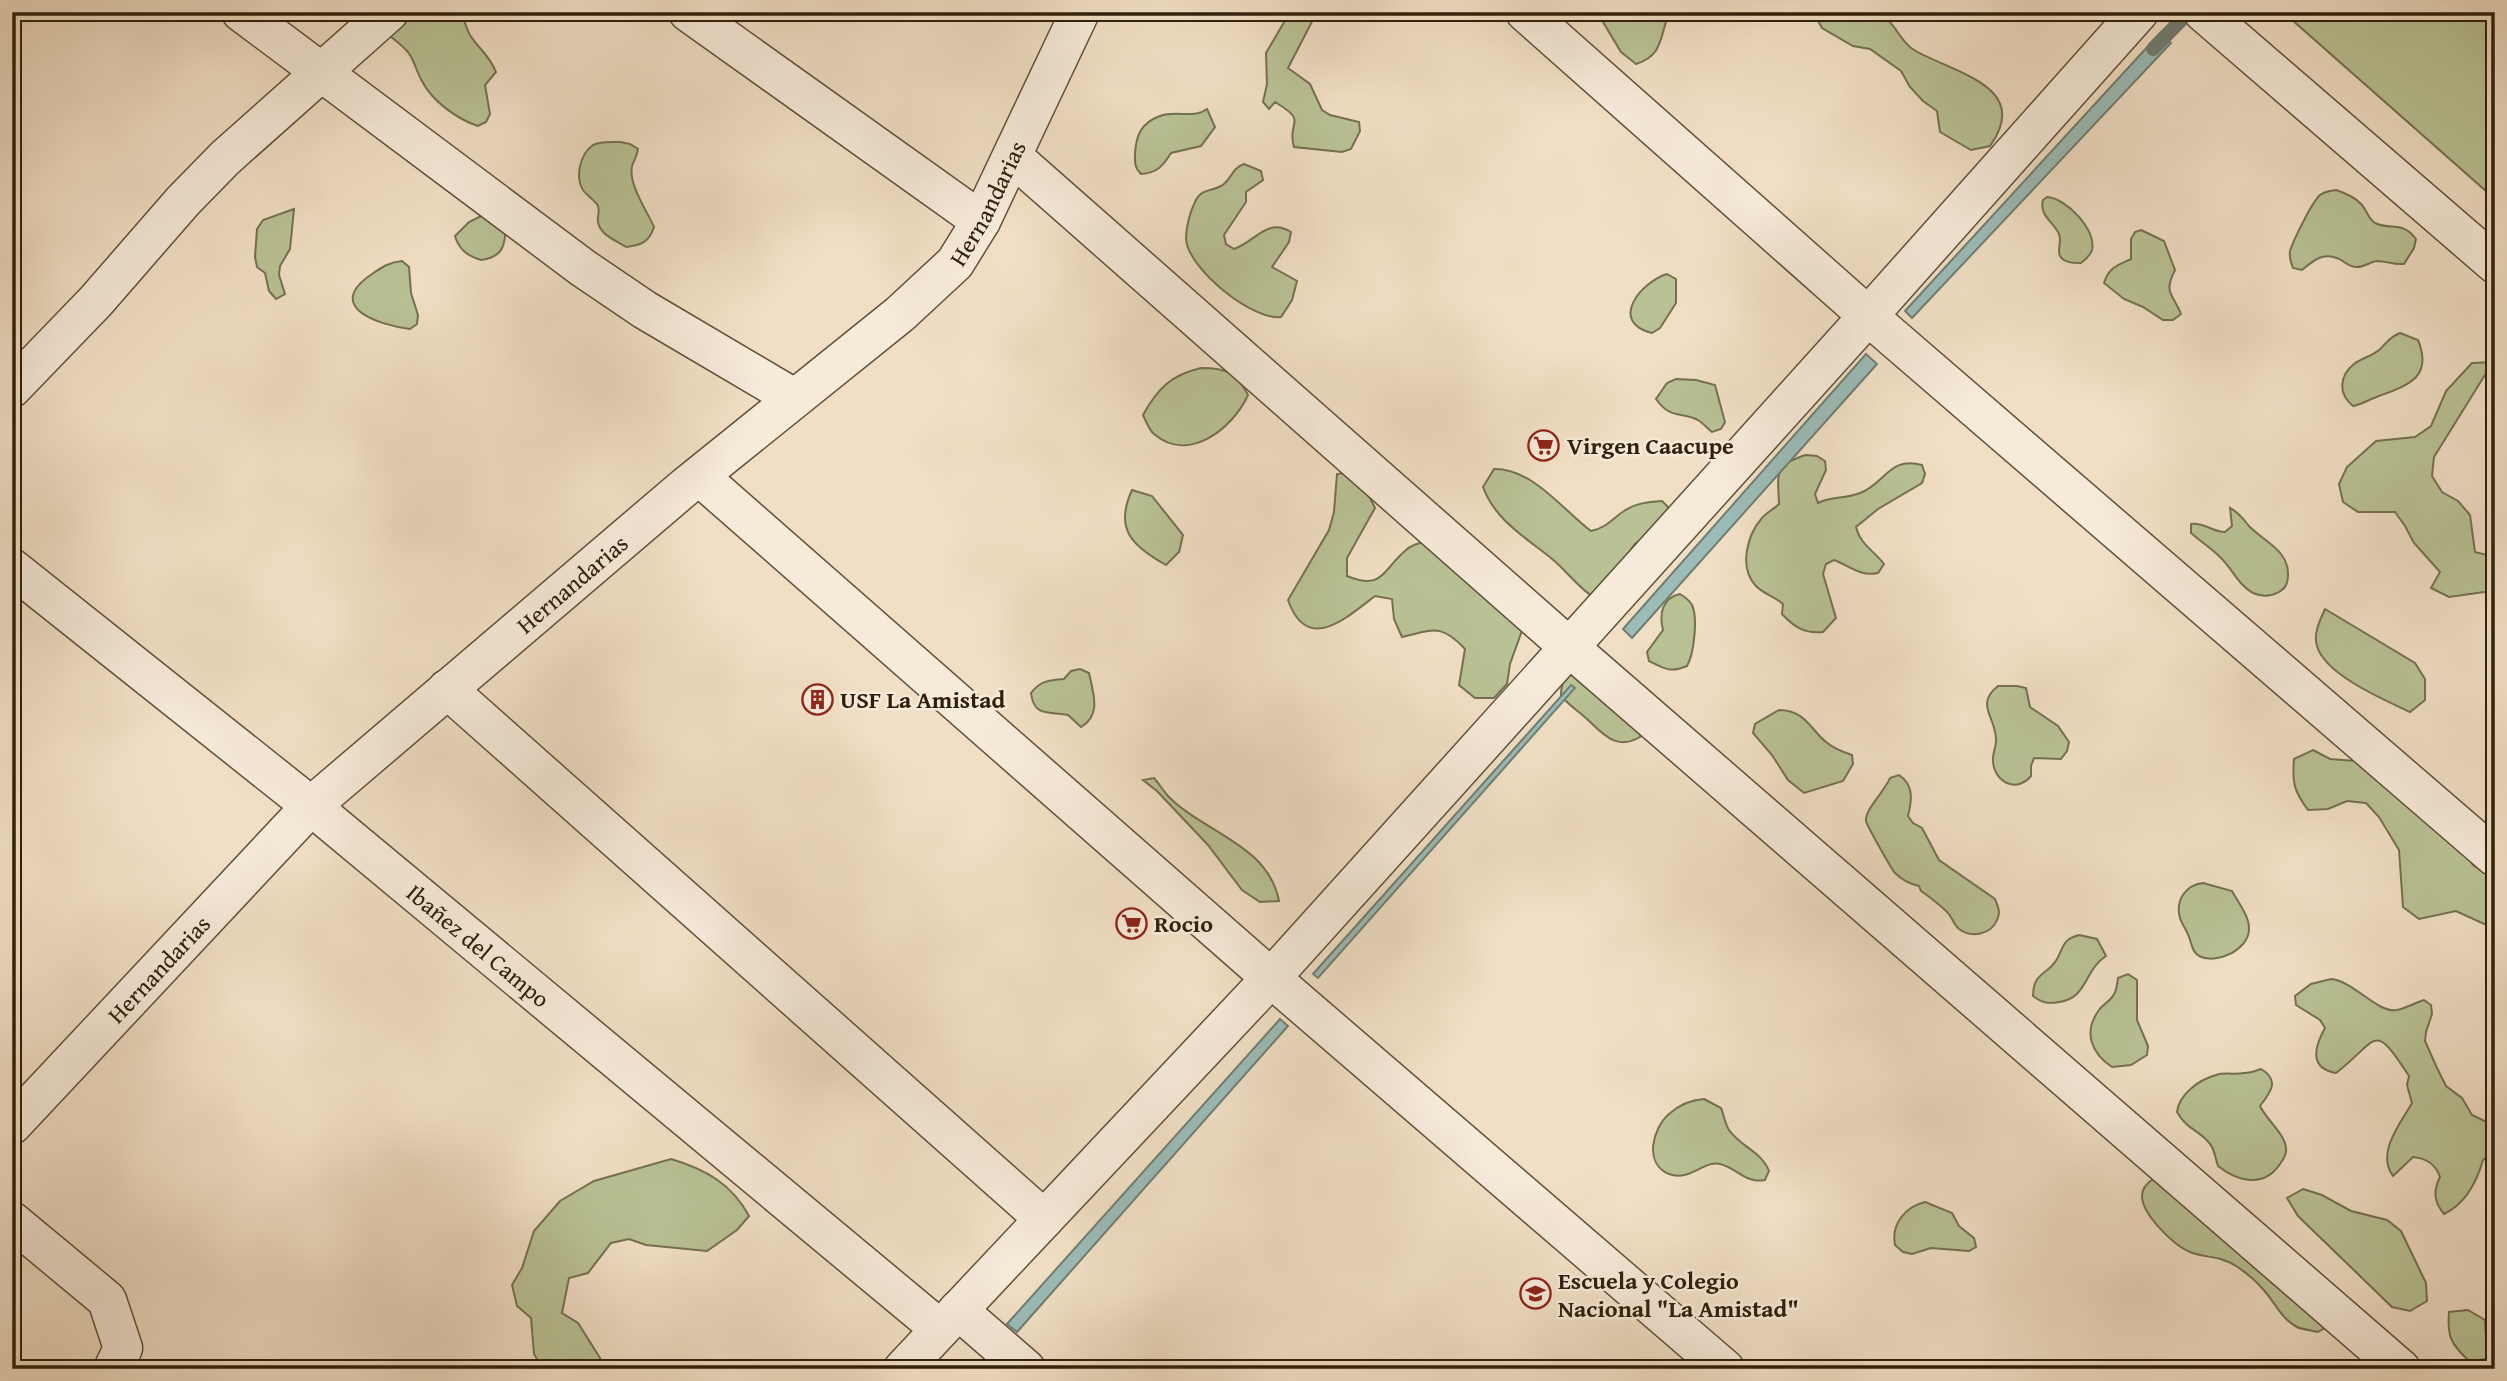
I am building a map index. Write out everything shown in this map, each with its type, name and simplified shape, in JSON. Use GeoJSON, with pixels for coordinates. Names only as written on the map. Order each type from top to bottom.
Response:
{"type":"FeatureCollection","features":[{"type":"Feature","properties":{"kind":"street"},"geometry":{"type":"LineString","coordinates":[[241,12],[583,268],[645,310],[794,398]]}},
{"type":"Feature","properties":{"kind":"street"},"geometry":{"type":"LineString","coordinates":[[12,388],[96,301],[191,192],[225,158],[389,12]]}},
{"type":"Feature","properties":{"kind":"street"},"geometry":{"type":"LineString","coordinates":[[688,12],[981,221]]}},
{"type":"Feature","properties":{"kind":"street","name":"Hernandarias"},"geometry":{"type":"LineString","coordinates":[[12,1125],[311,806],[699,476],[900,314],[955,262],[981,221],[1013,157],[1080,12]]}},
{"type":"Feature","properties":{"kind":"street"},"geometry":{"type":"LineString","coordinates":[[1525,12],[1868,316],[2495,857]]}},
{"type":"Feature","properties":{"kind":"street"},"geometry":{"type":"LineString","coordinates":[[903,1369],[1271,978],[2139,12]]}},
{"type":"Feature","properties":{"kind":"street"},"geometry":{"type":"LineString","coordinates":[[2203,12],[2495,264]]}},
{"type":"Feature","properties":{"kind":"street"},"geometry":{"type":"LineString","coordinates":[[1013,157],[1569,646],[2401,1369]]}},
{"type":"Feature","properties":{"kind":"street"},"geometry":{"type":"LineString","coordinates":[[699,476],[1271,978],[1725,1369]]}},
{"type":"Feature","properties":{"kind":"street","name":"Ibañez del Campo"},"geometry":{"type":"LineString","coordinates":[[12,568],[949,1320],[1026,1369]]}},
{"type":"Feature","properties":{"kind":"street"},"geometry":{"type":"LineString","coordinates":[[447,689],[1044,1219]]}},
{"type":"Feature","properties":{"kind":"street"},"geometry":{"type":"LineString","coordinates":[[12,1221],[107,1300],[122,1348],[113,1369]]}},
{"type":"Feature","properties":{"kind":"green space"},"geometry":{"type":"Polygon","coordinates":[[[386,12],[461,14],[470,35],[491,61],[496,72],[485,85],[490,114],[486,122],[478,126],[470,123],[454,114],[432,95],[407,51],[381,29],[386,12]]]}},
{"type":"Feature","properties":{"kind":"green space"},"geometry":{"type":"Polygon","coordinates":[[[1290,12],[1317,12],[1288,68],[1310,84],[1322,110],[1330,115],[1359,122],[1360,131],[1351,149],[1342,152],[1294,147],[1292,138],[1295,122],[1292,114],[1275,102],[1269,109],[1263,102],[1267,84],[1266,53],[1290,12]]]}},
{"type":"Feature","properties":{"kind":"green space"},"geometry":{"type":"Polygon","coordinates":[[[1597,12],[1670,12],[1657,49],[1636,64],[1621,52],[1597,12]]]}},
{"type":"Feature","properties":{"kind":"green space"},"geometry":{"type":"Polygon","coordinates":[[[1813,12],[1877,13],[1888,20],[1914,50],[1983,84],[1995,95],[2002,109],[2001,126],[1990,146],[1971,150],[1940,132],[1937,111],[1910,87],[1901,71],[1870,49],[1853,46],[1822,28],[1813,12]]]}},
{"type":"Feature","properties":{"kind":"green space"},"geometry":{"type":"Polygon","coordinates":[[[2283,12],[2495,12],[2495,199],[2283,12]]]}},
{"type":"Feature","properties":{"kind":"green space"},"geometry":{"type":"Polygon","coordinates":[[[1207,109],[1215,127],[1201,146],[1171,153],[1159,168],[1141,174],[1136,167],[1135,154],[1138,135],[1148,122],[1166,114],[1196,113],[1207,109]]]}},
{"type":"Feature","properties":{"kind":"green space"},"geometry":{"type":"Polygon","coordinates":[[[620,142],[638,149],[632,166],[633,181],[654,227],[644,242],[626,247],[599,227],[598,206],[583,190],[579,179],[582,160],[593,145],[620,142]]]}},
{"type":"Feature","properties":{"kind":"green space"},"geometry":{"type":"Polygon","coordinates":[[[1244,164],[1261,171],[1263,180],[1246,192],[1246,202],[1224,235],[1226,244],[1234,249],[1261,232],[1275,227],[1291,232],[1289,242],[1272,267],[1297,281],[1292,300],[1281,317],[1255,311],[1224,291],[1198,264],[1186,239],[1190,215],[1198,197],[1221,186],[1244,164]]]}},
{"type":"Feature","properties":{"kind":"green space"},"geometry":{"type":"Polygon","coordinates":[[[2336,190],[2359,202],[2375,223],[2401,228],[2411,233],[2416,239],[2414,248],[2404,264],[2377,261],[2354,267],[2335,257],[2325,256],[2302,270],[2293,268],[2290,251],[2308,213],[2320,195],[2336,190]]]}},
{"type":"Feature","properties":{"kind":"green space"},"geometry":{"type":"Polygon","coordinates":[[[2047,197],[2071,209],[2090,233],[2092,250],[2081,263],[2072,263],[2060,256],[2059,234],[2042,206],[2047,197]]]}},
{"type":"Feature","properties":{"kind":"green space"},"geometry":{"type":"Polygon","coordinates":[[[294,209],[290,249],[280,266],[279,275],[285,294],[276,299],[269,291],[265,273],[257,267],[257,229],[263,220],[294,209]]]}},
{"type":"Feature","properties":{"kind":"green space"},"geometry":{"type":"Polygon","coordinates":[[[491,211],[506,226],[505,239],[498,253],[481,260],[465,252],[455,236],[469,222],[491,211]]]}},
{"type":"Feature","properties":{"kind":"green space"},"geometry":{"type":"Polygon","coordinates":[[[2141,230],[2164,241],[2175,270],[2170,289],[2181,314],[2173,320],[2163,320],[2124,299],[2104,283],[2111,270],[2131,259],[2131,239],[2135,232],[2141,230]]]}},
{"type":"Feature","properties":{"kind":"green space"},"geometry":{"type":"Polygon","coordinates":[[[402,261],[409,267],[411,293],[418,315],[417,324],[410,329],[371,319],[354,305],[353,296],[358,286],[386,265],[402,261]]]}},
{"type":"Feature","properties":{"kind":"green space"},"geometry":{"type":"Polygon","coordinates":[[[1667,274],[1676,279],[1676,303],[1660,328],[1652,333],[1639,328],[1632,320],[1633,302],[1648,285],[1667,274]]]}},
{"type":"Feature","properties":{"kind":"green space"},"geometry":{"type":"Polygon","coordinates":[[[2400,333],[2418,340],[2422,353],[2420,371],[2400,388],[2353,406],[2343,391],[2345,374],[2354,364],[2376,352],[2400,333]]]}},
{"type":"Feature","properties":{"kind":"green space"},"geometry":{"type":"Polygon","coordinates":[[[2493,362],[2434,457],[2432,476],[2442,492],[2458,501],[2470,515],[2475,552],[2495,557],[2495,595],[2484,592],[2449,597],[2431,588],[2440,572],[2414,543],[2395,512],[2358,512],[2343,502],[2339,484],[2347,467],[2376,441],[2415,437],[2431,426],[2446,391],[2472,363],[2493,362]]]}},
{"type":"Feature","properties":{"kind":"green space"},"geometry":{"type":"Polygon","coordinates":[[[1201,368],[1230,373],[1248,395],[1232,419],[1208,438],[1195,444],[1167,442],[1152,432],[1143,415],[1166,384],[1181,374],[1201,368]]]}},
{"type":"Feature","properties":{"kind":"green space"},"geometry":{"type":"Polygon","coordinates":[[[1676,379],[1715,385],[1725,422],[1721,429],[1712,432],[1698,420],[1661,406],[1656,399],[1667,383],[1676,379]]]}},
{"type":"Feature","properties":{"kind":"green space"},"geometry":{"type":"Polygon","coordinates":[[[1806,455],[1817,456],[1825,461],[1826,470],[1815,494],[1818,503],[1860,493],[1902,464],[1922,465],[1925,474],[1922,483],[1878,509],[1856,527],[1864,543],[1884,564],[1878,573],[1860,572],[1834,560],[1826,564],[1823,574],[1836,618],[1823,632],[1805,631],[1786,619],[1782,614],[1783,604],[1761,591],[1750,578],[1746,560],[1752,533],[1764,516],[1779,504],[1780,472],[1788,463],[1806,455]]]}},
{"type":"Feature","properties":{"kind":"green space"},"geometry":{"type":"Polygon","coordinates":[[[1494,469],[1521,475],[1534,483],[1591,531],[1605,525],[1624,511],[1647,502],[1662,501],[1669,508],[1660,525],[1635,544],[1596,599],[1512,527],[1495,509],[1483,487],[1494,469]]]}},
{"type":"Feature","properties":{"kind":"green space"},"geometry":{"type":"Polygon","coordinates":[[[1357,471],[1375,508],[1347,558],[1347,576],[1359,580],[1375,580],[1409,548],[1437,538],[1528,614],[1510,664],[1507,684],[1494,698],[1475,698],[1459,685],[1465,649],[1449,635],[1429,631],[1402,637],[1394,619],[1392,599],[1375,596],[1339,622],[1316,629],[1305,625],[1296,616],[1288,600],[1329,530],[1334,512],[1337,474],[1357,471]]]}},
{"type":"Feature","properties":{"kind":"green space"},"geometry":{"type":"Polygon","coordinates":[[[1132,490],[1152,496],[1183,535],[1179,552],[1166,565],[1144,551],[1130,535],[1125,516],[1132,490]]]}},
{"type":"Feature","properties":{"kind":"green space"},"geometry":{"type":"Polygon","coordinates":[[[2230,508],[2280,552],[2287,566],[2288,580],[2279,592],[2263,596],[2248,590],[2220,557],[2191,533],[2191,524],[2225,532],[2232,526],[2230,508]]]}},
{"type":"Feature","properties":{"kind":"green space"},"geometry":{"type":"Polygon","coordinates":[[[1680,594],[1690,602],[1694,611],[1693,645],[1687,666],[1668,669],[1649,661],[1647,652],[1663,630],[1663,608],[1669,599],[1680,594]]]}},
{"type":"Feature","properties":{"kind":"green space"},"geometry":{"type":"Polygon","coordinates":[[[2325,609],[2415,663],[2425,679],[2425,700],[2410,712],[2357,685],[2331,667],[2322,657],[2316,641],[2325,609]]]}},
{"type":"Feature","properties":{"kind":"green space"},"geometry":{"type":"Polygon","coordinates":[[[1080,669],[1089,673],[1094,696],[1092,716],[1081,727],[1068,715],[1039,710],[1031,693],[1041,684],[1064,679],[1071,671],[1080,669]]]}},
{"type":"Feature","properties":{"kind":"green space"},"geometry":{"type":"Polygon","coordinates":[[[1572,673],[1643,725],[1640,737],[1624,742],[1610,739],[1567,702],[1561,696],[1561,689],[1572,673]]]}},
{"type":"Feature","properties":{"kind":"green space"},"geometry":{"type":"Polygon","coordinates":[[[1998,686],[2026,688],[2030,707],[2058,726],[2069,742],[2061,759],[2034,758],[2031,776],[2019,784],[2013,785],[2002,780],[1993,762],[1995,733],[1987,706],[1991,693],[1998,686]]]}},
{"type":"Feature","properties":{"kind":"green space"},"geometry":{"type":"Polygon","coordinates":[[[1779,710],[1795,713],[1829,744],[1852,755],[1853,764],[1843,781],[1804,793],[1788,780],[1753,733],[1755,724],[1779,710]]]}},
{"type":"Feature","properties":{"kind":"green space"},"geometry":{"type":"Polygon","coordinates":[[[2313,750],[2330,759],[2369,762],[2448,825],[2473,865],[2495,880],[2495,929],[2456,911],[2419,919],[2403,907],[2399,850],[2379,817],[2366,803],[2347,801],[2328,809],[2308,810],[2300,797],[2294,781],[2294,759],[2313,750]]]}},
{"type":"Feature","properties":{"kind":"green space"},"geometry":{"type":"Polygon","coordinates":[[[1899,775],[1907,783],[1911,793],[1908,816],[1922,828],[1939,860],[1995,899],[1999,909],[1998,917],[1986,932],[1969,934],[1959,929],[1948,913],[1921,891],[1919,886],[1895,873],[1874,838],[1866,821],[1867,816],[1890,778],[1899,775]]]}},
{"type":"Feature","properties":{"kind":"green space"},"geometry":{"type":"Polygon","coordinates":[[[1154,778],[1183,809],[1249,852],[1273,882],[1279,901],[1260,902],[1242,890],[1208,845],[1157,791],[1143,780],[1154,778]]]}},
{"type":"Feature","properties":{"kind":"green space"},"geometry":{"type":"Polygon","coordinates":[[[2203,883],[2232,891],[2248,920],[2249,930],[2243,944],[2230,954],[2214,959],[2197,954],[2180,918],[2179,905],[2183,894],[2203,883]]]}},
{"type":"Feature","properties":{"kind":"green space"},"geometry":{"type":"Polygon","coordinates":[[[2079,935],[2097,939],[2106,956],[2075,995],[2059,1002],[2042,1002],[2033,996],[2035,982],[2057,959],[2067,941],[2079,935]]]}},
{"type":"Feature","properties":{"kind":"green space"},"geometry":{"type":"Polygon","coordinates":[[[2128,974],[2137,980],[2137,1020],[2148,1046],[2147,1055],[2131,1065],[2112,1067],[2094,1049],[2091,1026],[2099,1010],[2115,992],[2118,978],[2128,974]]]}},
{"type":"Feature","properties":{"kind":"green space"},"geometry":{"type":"Polygon","coordinates":[[[2331,979],[2348,985],[2390,1010],[2424,1000],[2431,1005],[2432,1014],[2425,1041],[2446,1086],[2462,1098],[2472,1115],[2495,1126],[2495,1153],[2483,1160],[2474,1184],[2464,1198],[2444,1214],[2436,1196],[2440,1177],[2430,1163],[2413,1157],[2393,1176],[2388,1167],[2388,1148],[2412,1103],[2407,1085],[2409,1076],[2388,1047],[2381,1041],[2368,1044],[2336,1073],[2321,1066],[2318,1061],[2317,1049],[2325,1028],[2320,1020],[2296,1005],[2295,996],[2311,984],[2331,979]]]}},
{"type":"Feature","properties":{"kind":"green space"},"geometry":{"type":"Polygon","coordinates":[[[2261,1069],[2270,1077],[2272,1086],[2260,1106],[2282,1137],[2286,1150],[2274,1172],[2259,1179],[2242,1179],[2218,1166],[2210,1144],[2185,1123],[2177,1112],[2185,1094],[2203,1080],[2219,1074],[2248,1073],[2261,1069]]]}},
{"type":"Feature","properties":{"kind":"green space"},"geometry":{"type":"Polygon","coordinates":[[[1704,1099],[1721,1108],[1729,1130],[1765,1164],[1769,1171],[1765,1180],[1752,1180],[1720,1164],[1708,1165],[1676,1176],[1661,1169],[1653,1154],[1653,1145],[1663,1120],[1677,1108],[1704,1099]]]}},
{"type":"Feature","properties":{"kind":"green space"},"geometry":{"type":"Polygon","coordinates":[[[671,1159],[716,1179],[734,1195],[749,1216],[737,1230],[707,1251],[646,1245],[629,1239],[611,1243],[588,1273],[569,1278],[562,1313],[578,1323],[604,1369],[543,1369],[534,1354],[531,1318],[517,1306],[512,1285],[522,1268],[534,1231],[560,1201],[594,1181],[671,1159]]]}},
{"type":"Feature","properties":{"kind":"green space"},"geometry":{"type":"Polygon","coordinates":[[[2153,1179],[2326,1327],[2318,1332],[2297,1327],[2286,1319],[2266,1292],[2239,1268],[2225,1260],[2190,1252],[2175,1243],[2153,1220],[2143,1203],[2143,1191],[2153,1179]]]}},
{"type":"Feature","properties":{"kind":"green space"},"geometry":{"type":"Polygon","coordinates":[[[2303,1189],[2322,1195],[2351,1211],[2387,1220],[2401,1231],[2426,1283],[2427,1301],[2410,1311],[2392,1307],[2298,1216],[2287,1198],[2303,1189]]]}},
{"type":"Feature","properties":{"kind":"green space"},"geometry":{"type":"Polygon","coordinates":[[[1925,1202],[1952,1213],[1959,1226],[1974,1238],[1976,1247],[1969,1251],[1931,1248],[1912,1254],[1903,1252],[1895,1245],[1897,1223],[1911,1208],[1925,1202]]]}},
{"type":"Feature","properties":{"kind":"green space"},"geometry":{"type":"Polygon","coordinates":[[[2468,1310],[2485,1320],[2487,1359],[2469,1361],[2452,1340],[2449,1312],[2468,1310]]]}},
{"type":"Feature","properties":{"kind":"water"},"geometry":{"type":"Polygon","coordinates":[[[2161,32],[2171,43],[1912,318],[1905,311],[2161,32]]]}},
{"type":"Feature","properties":{"kind":"water"},"geometry":{"type":"Polygon","coordinates":[[[1866,354],[1877,364],[1632,638],[1623,629],[1866,354]]]}},
{"type":"Feature","properties":{"kind":"water"},"geometry":{"type":"Polygon","coordinates":[[[1571,685],[1575,688],[1318,978],[1313,974],[1571,685]]]}},
{"type":"Feature","properties":{"kind":"water"},"geometry":{"type":"Polygon","coordinates":[[[1280,1019],[1288,1026],[1017,1332],[1007,1324],[1280,1019]]]}},
{"type":"Feature","properties":{"kind":"waterway"},"geometry":{"type":"LineString","coordinates":[[2153,49],[2189,12]]}},
{"type":"Feature","properties":{"kind":"place","name":"Virgen Caacupe"},"geometry":{"type":"Point","coordinates":[1544,445]}},
{"type":"Feature","properties":{"kind":"place","name":"USF La Amistad"},"geometry":{"type":"Point","coordinates":[817,699]}},
{"type":"Feature","properties":{"kind":"place","name":"Rocio"},"geometry":{"type":"Point","coordinates":[1131,923]}},
{"type":"Feature","properties":{"kind":"place","name":"Escuela y Colegio Nacional \"La Amistad\""},"geometry":{"type":"Point","coordinates":[1535,1294]}}]}
